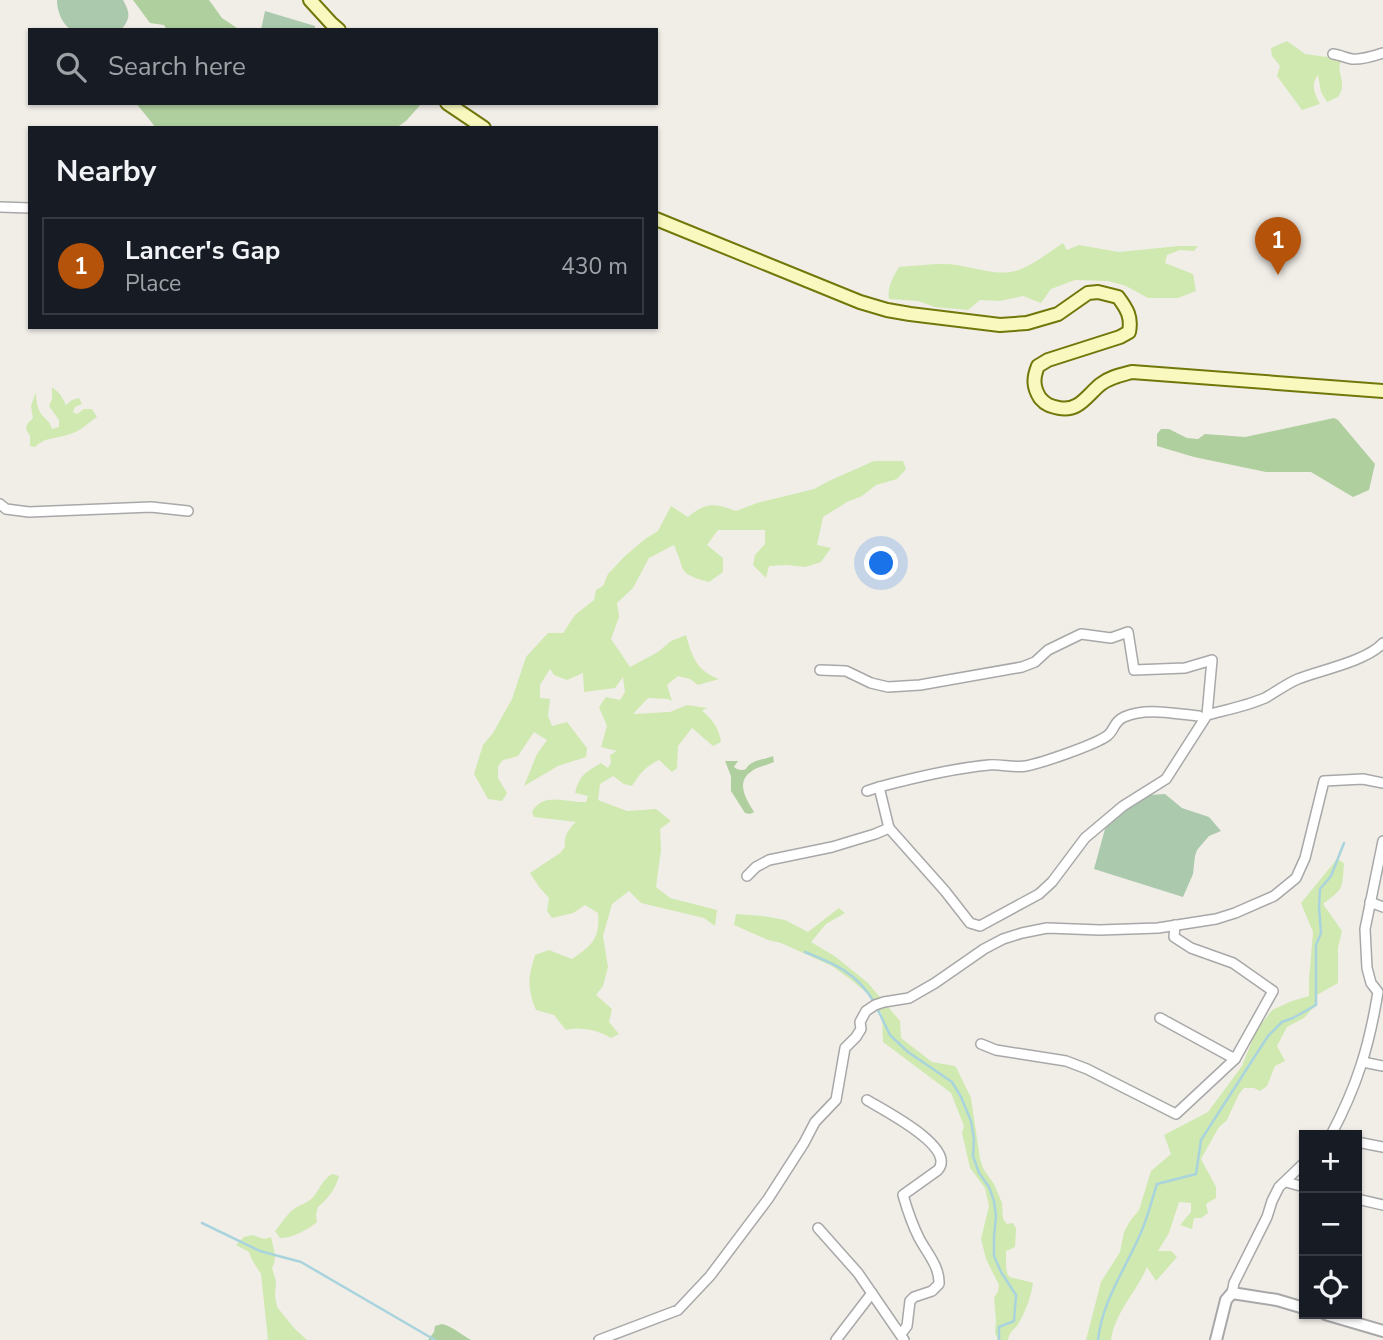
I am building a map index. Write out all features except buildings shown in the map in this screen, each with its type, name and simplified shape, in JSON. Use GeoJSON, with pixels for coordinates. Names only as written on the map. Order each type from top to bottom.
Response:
{"type":"FeatureCollection","features":[{"type":"Feature","properties":{"kind":"main road"},"geometry":{"type":"LineString","coordinates":[[310,0],[337,28]]}},
{"type":"Feature","properties":{"kind":"main road"},"geometry":{"type":"LineString","coordinates":[[450,105],[481,126]]}},
{"type":"Feature","properties":{"kind":"main road"},"geometry":{"type":"LineString","coordinates":[[658,220],[860,302],[910,314],[1000,325],[1027,323],[1058,314],[1088,293],[1098,292],[1118,297],[1129,312],[1129,332],[1048,360],[1038,366],[1035,372],[1035,390],[1047,405],[1065,409],[1076,407],[1100,385],[1114,377],[1132,373],[1383,391]]}},
{"type":"Feature","properties":{"kind":"street"},"geometry":{"type":"LineString","coordinates":[[1334,54],[1351,59],[1383,53]]}},
{"type":"Feature","properties":{"kind":"street"},"geometry":{"type":"LineString","coordinates":[[0,207],[28,208]]}},
{"type":"Feature","properties":{"kind":"street"},"geometry":{"type":"LineString","coordinates":[[0,504],[6,509],[29,512],[151,507],[188,511]]}},
{"type":"Feature","properties":{"kind":"street"},"geometry":{"type":"LineString","coordinates":[[820,670],[846,671],[880,686],[920,685],[1022,667],[1035,662],[1048,650],[1081,634],[1111,638],[1128,632],[1133,670],[1185,668],[1212,660],[1205,717],[1166,779],[1123,806],[1084,838],[1052,882],[1039,894],[980,926],[970,923],[889,828],[878,787]]}},
{"type":"Feature","properties":{"kind":"street"},"geometry":{"type":"LineString","coordinates":[[867,791],[906,780],[985,765],[1024,767],[1109,735],[1116,722],[1126,716],[1150,712],[1205,717],[1265,698],[1296,680],[1377,650],[1383,643]]}},
{"type":"Feature","properties":{"kind":"street"},"geometry":{"type":"LineString","coordinates":[[599,1340],[678,1310],[710,1276],[768,1199],[815,1122],[836,1100],[845,1048],[861,1029],[860,1022],[866,1011],[875,1004],[909,998],[935,984],[984,949],[1022,933],[1047,928],[1158,928],[1216,919],[1235,913],[1274,895],[1296,878],[1305,858],[1324,781],[1363,779],[1383,783]]}},
{"type":"Feature","properties":{"kind":"street"},"geometry":{"type":"LineString","coordinates":[[747,876],[769,860],[832,847],[889,828]]}},
{"type":"Feature","properties":{"kind":"street"},"geometry":{"type":"LineString","coordinates":[[1334,1130],[1351,1095],[1363,1062],[1380,992],[1371,983],[1367,968],[1365,929],[1383,845]]}},
{"type":"Feature","properties":{"kind":"street"},"geometry":{"type":"LineString","coordinates":[[1370,902],[1383,907]]}},
{"type":"Feature","properties":{"kind":"street"},"geometry":{"type":"LineString","coordinates":[[981,1044],[996,1050],[1066,1061],[1176,1114],[1235,1059],[1273,991],[1233,963],[1191,948],[1174,937],[1175,925]]}},
{"type":"Feature","properties":{"kind":"street"},"geometry":{"type":"LineString","coordinates":[[1160,1018],[1235,1059]]}},
{"type":"Feature","properties":{"kind":"street"},"geometry":{"type":"LineString","coordinates":[[1363,1062],[1383,1066]]}},
{"type":"Feature","properties":{"kind":"street"},"geometry":{"type":"LineString","coordinates":[[867,1100],[923,1136],[938,1150],[942,1160],[938,1170],[902,1195],[918,1237],[940,1276],[939,1284],[932,1291],[910,1301],[903,1337]]}},
{"type":"Feature","properties":{"kind":"street"},"geometry":{"type":"LineString","coordinates":[[1362,1143],[1383,1147]]}},
{"type":"Feature","properties":{"kind":"street"},"geometry":{"type":"LineString","coordinates":[[1216,1340],[1226,1300],[1232,1293],[1234,1283],[1267,1217],[1272,1201],[1279,1187],[1299,1168]]}},
{"type":"Feature","properties":{"kind":"street"},"geometry":{"type":"LineString","coordinates":[[1286,1182],[1299,1186]]}},
{"type":"Feature","properties":{"kind":"street"},"geometry":{"type":"LineString","coordinates":[[1362,1200],[1383,1205]]}},
{"type":"Feature","properties":{"kind":"street"},"geometry":{"type":"LineString","coordinates":[[818,1228],[858,1273],[903,1337]]}},
{"type":"Feature","properties":{"kind":"street"},"geometry":{"type":"LineString","coordinates":[[836,1340],[872,1293]]}},
{"type":"Feature","properties":{"kind":"street"},"geometry":{"type":"LineString","coordinates":[[1232,1293],[1299,1307]]}},
{"type":"Feature","properties":{"kind":"street"},"geometry":{"type":"LineString","coordinates":[[1342,1319],[1383,1331]]}},
{"type":"Feature","properties":{"kind":"green space"},"geometry":{"type":"Polygon","coordinates":[[[57,0],[123,0],[128,19],[122,28],[69,28],[58,9],[57,0]]]}},
{"type":"Feature","properties":{"kind":"green space"},"geometry":{"type":"Polygon","coordinates":[[[133,0],[209,0],[222,18],[237,28],[166,28],[164,25],[150,23],[133,0]]]}},
{"type":"Feature","properties":{"kind":"green space"},"geometry":{"type":"Polygon","coordinates":[[[265,11],[315,26],[315,28],[261,28],[265,11]]]}},
{"type":"Feature","properties":{"kind":"green space"},"geometry":{"type":"Polygon","coordinates":[[[1287,41],[1305,54],[1342,59],[1342,88],[1338,97],[1327,102],[1321,92],[1318,75],[1314,86],[1320,104],[1302,110],[1277,76],[1280,66],[1272,56],[1271,48],[1287,41]]]}},
{"type":"Feature","properties":{"kind":"green space"},"geometry":{"type":"Polygon","coordinates":[[[138,105],[420,105],[399,126],[154,126],[138,105]]]}},
{"type":"Feature","properties":{"kind":"green space"},"geometry":{"type":"Polygon","coordinates":[[[1063,243],[1067,250],[1079,245],[1119,252],[1198,246],[1194,251],[1180,250],[1167,255],[1165,263],[1193,274],[1196,291],[1178,298],[1148,298],[1126,286],[1108,281],[1075,280],[1051,289],[1041,303],[1023,296],[1000,301],[980,300],[968,310],[889,299],[890,286],[899,267],[944,264],[989,271],[1015,271],[1040,259],[1063,243]]]}},
{"type":"Feature","properties":{"kind":"green space"},"geometry":{"type":"Polygon","coordinates":[[[52,387],[66,405],[79,398],[82,404],[75,407],[73,412],[77,414],[84,409],[92,409],[97,417],[76,432],[48,439],[35,447],[30,446],[30,436],[26,429],[33,418],[31,406],[36,392],[40,413],[52,429],[59,427],[59,420],[49,406],[52,387]]]}},
{"type":"Feature","properties":{"kind":"green space"},"geometry":{"type":"Polygon","coordinates":[[[1334,418],[1375,464],[1369,490],[1353,497],[1311,472],[1266,472],[1194,457],[1157,446],[1157,434],[1161,429],[1169,429],[1187,438],[1198,439],[1205,434],[1245,437],[1334,418]]]}},
{"type":"Feature","properties":{"kind":"green space"},"geometry":{"type":"Polygon","coordinates":[[[874,461],[903,461],[906,469],[897,479],[876,485],[862,496],[823,517],[817,545],[831,548],[821,562],[805,567],[769,566],[766,578],[753,565],[755,555],[765,544],[765,530],[718,530],[707,545],[723,558],[723,572],[709,582],[687,574],[674,545],[649,558],[633,588],[617,603],[619,617],[611,639],[630,667],[658,652],[671,641],[686,635],[696,662],[705,672],[719,679],[698,685],[690,679],[678,676],[667,685],[672,701],[648,698],[633,714],[670,712],[687,705],[707,708],[702,711],[715,725],[721,742],[713,746],[692,728],[678,746],[677,768],[672,772],[659,760],[643,771],[632,786],[613,776],[600,784],[598,800],[627,811],[656,809],[671,821],[660,829],[661,850],[656,887],[670,898],[717,910],[715,926],[704,918],[641,903],[629,891],[612,904],[603,936],[608,967],[603,986],[596,995],[612,1009],[609,1022],[619,1034],[611,1038],[589,1030],[566,1030],[554,1015],[536,1010],[530,989],[535,955],[549,950],[572,959],[590,945],[596,935],[598,913],[585,905],[573,913],[552,918],[547,911],[549,898],[530,873],[560,853],[565,847],[567,833],[576,822],[534,817],[532,812],[542,802],[549,800],[586,802],[588,796],[575,793],[581,778],[601,763],[608,768],[611,763],[610,755],[617,751],[601,747],[607,726],[599,707],[606,697],[620,700],[625,692],[623,677],[615,688],[584,692],[583,673],[567,680],[554,675],[550,669],[540,685],[540,698],[550,699],[548,716],[552,726],[567,722],[587,748],[586,757],[558,766],[524,786],[537,754],[547,740],[534,732],[518,756],[503,760],[498,766],[498,778],[507,793],[502,801],[488,799],[474,774],[483,745],[512,699],[526,657],[548,633],[563,633],[575,615],[594,600],[596,590],[603,586],[608,574],[625,556],[658,531],[671,506],[688,517],[710,505],[736,511],[814,489],[874,461]]]}},
{"type":"Feature","properties":{"kind":"green space"},"geometry":{"type":"Polygon","coordinates":[[[773,756],[774,762],[754,770],[744,780],[744,791],[754,812],[745,813],[731,791],[731,776],[725,761],[738,761],[734,767],[743,770],[754,762],[773,756]]]}},
{"type":"Feature","properties":{"kind":"green space"},"geometry":{"type":"Polygon","coordinates":[[[1165,794],[1182,808],[1209,817],[1221,831],[1209,836],[1197,850],[1193,874],[1183,897],[1094,869],[1105,829],[1115,817],[1149,795],[1165,794]]]}},
{"type":"Feature","properties":{"kind":"green space"},"geometry":{"type":"Polygon","coordinates":[[[1337,859],[1344,863],[1342,884],[1323,904],[1342,931],[1338,948],[1338,983],[1317,995],[1314,1007],[1304,1018],[1287,1027],[1277,1046],[1285,1061],[1275,1066],[1267,1086],[1260,1091],[1244,1088],[1227,1120],[1219,1127],[1201,1159],[1216,1187],[1216,1198],[1206,1204],[1208,1213],[1201,1218],[1194,1218],[1192,1229],[1180,1225],[1191,1212],[1191,1203],[1179,1202],[1169,1233],[1158,1251],[1171,1251],[1177,1257],[1156,1281],[1147,1267],[1121,1311],[1111,1340],[1086,1340],[1101,1282],[1120,1252],[1124,1232],[1139,1210],[1151,1171],[1171,1154],[1164,1135],[1208,1112],[1242,1066],[1256,1031],[1272,1010],[1309,996],[1313,932],[1301,903],[1337,859]]]}},
{"type":"Feature","properties":{"kind":"green space"},"geometry":{"type":"Polygon","coordinates":[[[839,908],[845,913],[826,924],[811,942],[836,957],[868,983],[900,1021],[901,1038],[932,1062],[955,1066],[971,1098],[980,1159],[1002,1203],[1003,1219],[1007,1224],[1013,1223],[1016,1228],[1015,1247],[1006,1251],[1007,1274],[1033,1283],[1025,1311],[1008,1340],[998,1340],[995,1333],[994,1297],[999,1285],[986,1259],[981,1239],[989,1206],[985,1188],[970,1168],[962,1133],[964,1126],[951,1093],[883,1042],[882,1014],[868,994],[850,979],[832,966],[734,925],[736,914],[763,916],[785,920],[808,932],[839,908]]]}},
{"type":"Feature","properties":{"kind":"green space"},"geometry":{"type":"Polygon","coordinates":[[[332,1174],[339,1176],[338,1180],[331,1193],[318,1207],[317,1222],[300,1233],[280,1238],[275,1231],[286,1216],[312,1198],[332,1174]]]}},
{"type":"Feature","properties":{"kind":"green space"},"geometry":{"type":"Polygon","coordinates":[[[252,1235],[264,1239],[271,1237],[275,1256],[272,1268],[276,1281],[277,1307],[307,1340],[268,1340],[261,1274],[249,1252],[236,1245],[244,1237],[252,1235]]]}},
{"type":"Feature","properties":{"kind":"green space"},"geometry":{"type":"Polygon","coordinates":[[[442,1324],[471,1340],[428,1340],[435,1326],[442,1324]]]}},
{"type":"Feature","properties":{"kind":"waterway"},"geometry":{"type":"LineString","coordinates":[[1098,1340],[1104,1313],[1142,1231],[1157,1184],[1196,1174],[1201,1140],[1268,1036],[1282,1022],[1316,1005],[1316,945],[1321,933],[1320,889],[1331,876],[1344,843]]}},
{"type":"Feature","properties":{"kind":"waterway"},"geometry":{"type":"LineString","coordinates":[[805,952],[853,977],[874,1002]]}},
{"type":"Feature","properties":{"kind":"waterway"},"geometry":{"type":"LineString","coordinates":[[877,1008],[890,1035],[908,1052],[952,1082],[971,1121],[973,1156],[994,1201],[994,1256],[1016,1295],[1014,1321],[999,1327],[999,1340]]}},
{"type":"Feature","properties":{"kind":"waterway"},"geometry":{"type":"LineString","coordinates":[[202,1223],[260,1251],[301,1262],[435,1340]]}},
{"type":"Feature","properties":{"kind":"place","name":"Lancer's Gap"},"geometry":{"type":"Point","coordinates":[1278,275]}}]}
